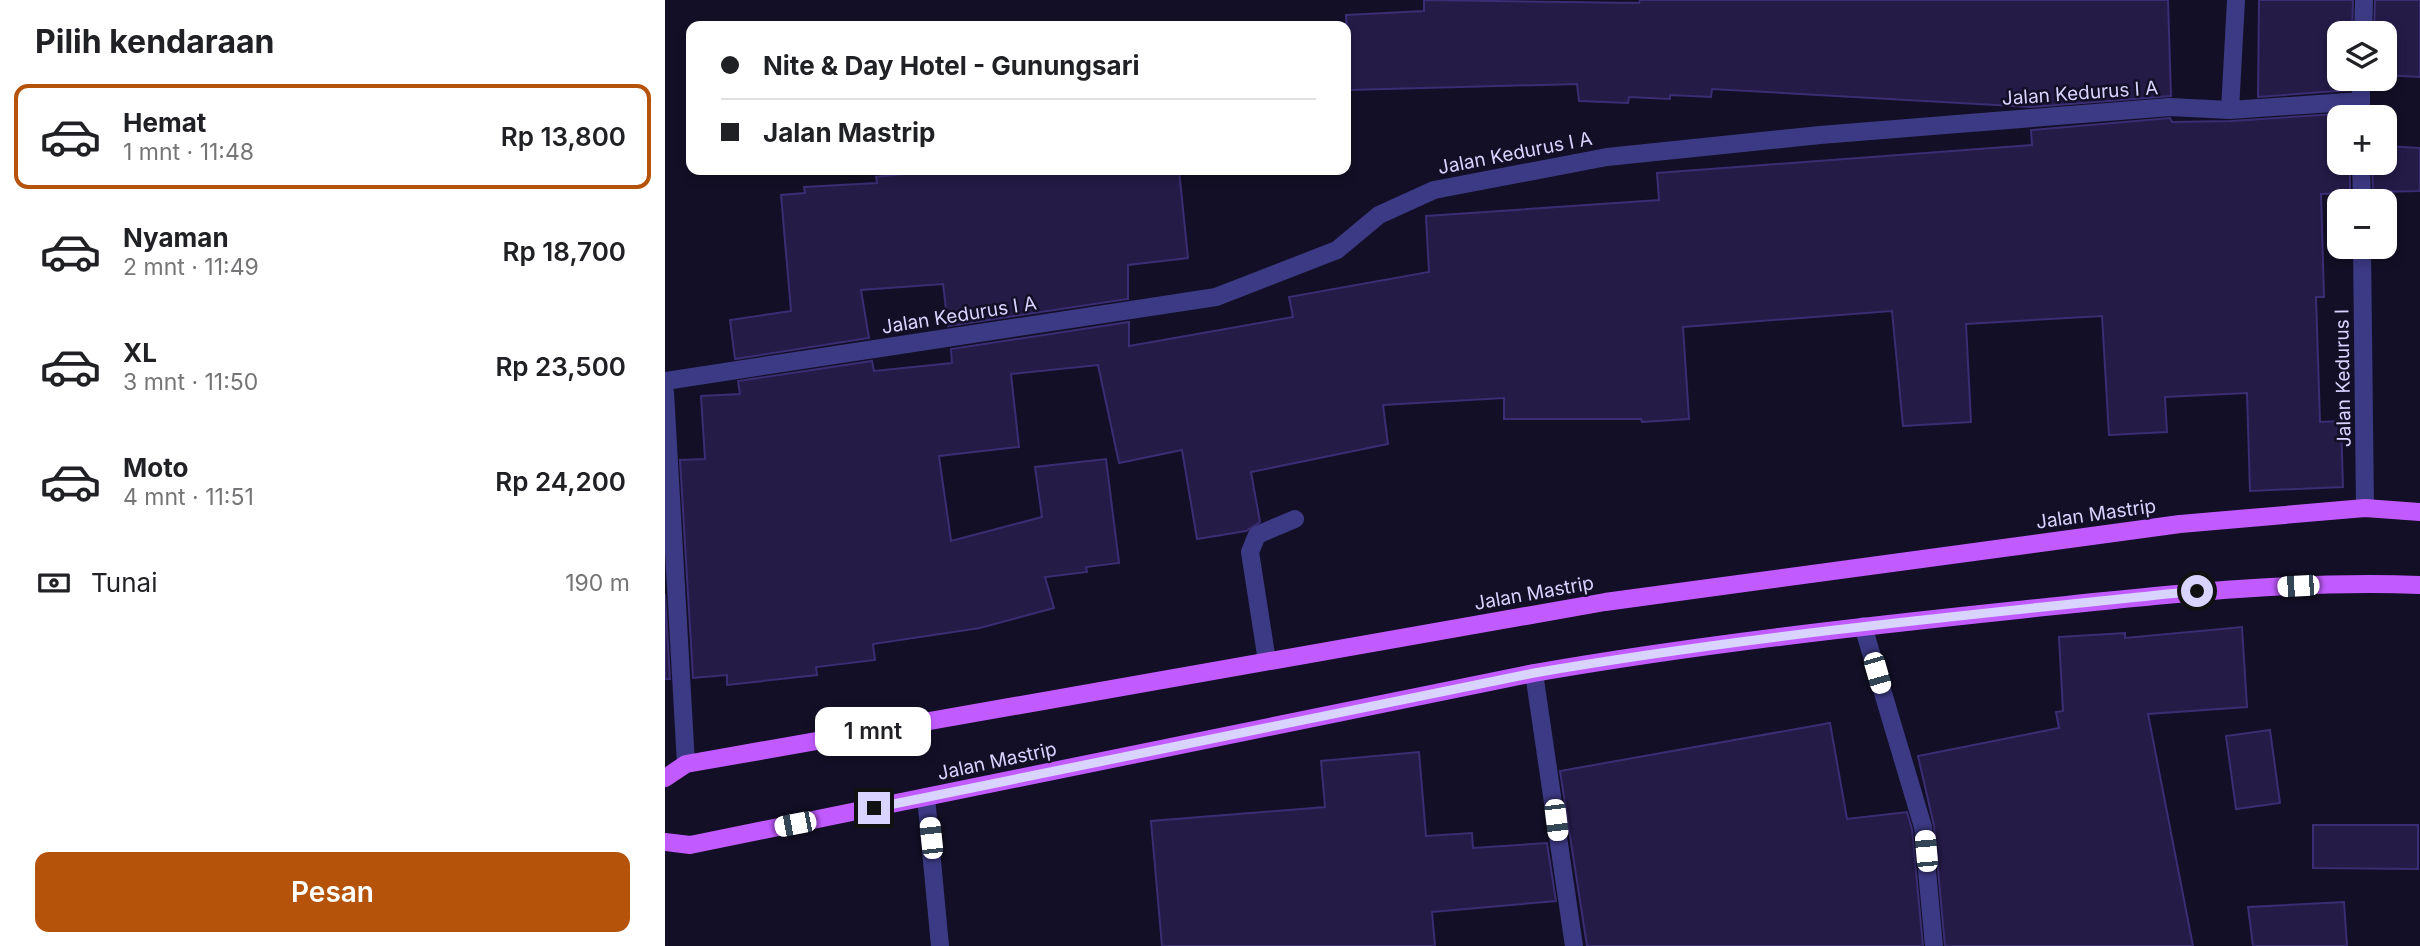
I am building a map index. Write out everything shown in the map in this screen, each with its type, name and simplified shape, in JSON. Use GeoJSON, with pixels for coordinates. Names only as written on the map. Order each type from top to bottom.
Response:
{"type":"FeatureCollection","features":[{"type":"Feature","properties":{"kind":"main road","name":"Jalan Mastrip"},"geometry":{"type":"LineString","coordinates":[[665,778],[686,764],[1619,600],[2181,524],[2365,508],[2420,512]]}},
{"type":"Feature","properties":{"kind":"main road","name":"Jalan Mastrip"},"geometry":{"type":"LineString","coordinates":[[665,842],[690,845],[1534,673],[1633,656],[1863,626],[2197,591],[2373,583],[2420,585]]}},
{"type":"Feature","properties":{"kind":"street"},"geometry":{"type":"LineString","coordinates":[[2230,110],[2237,0]]}},
{"type":"Feature","properties":{"kind":"street"},"geometry":{"type":"LineString","coordinates":[[2363,21],[2364,0]]}},
{"type":"Feature","properties":{"kind":"street","name":"Jalan Kedurus I A"},"geometry":{"type":"LineString","coordinates":[[665,381],[1216,297],[1338,250],[1379,215],[1434,190],[1607,157],[1820,135],[2170,107],[2230,110],[2327,109]]}},
{"type":"Feature","properties":{"kind":"street","name":"Jalan Kedurus I"},"geometry":{"type":"LineString","coordinates":[[2362,259],[2365,508]]}},
{"type":"Feature","properties":{"kind":"street"},"geometry":{"type":"LineString","coordinates":[[665,392],[686,764]]}},
{"type":"Feature","properties":{"kind":"street"},"geometry":{"type":"LineString","coordinates":[[1267,662],[1250,552],[1257,535],[1295,519]]}},
{"type":"Feature","properties":{"kind":"street"},"geometry":{"type":"LineString","coordinates":[[1863,626],[1923,827],[1934,946]]}},
{"type":"Feature","properties":{"kind":"street"},"geometry":{"type":"LineString","coordinates":[[1534,673],[1574,946]]}},
{"type":"Feature","properties":{"kind":"street"},"geometry":{"type":"LineString","coordinates":[[926,797],[940,946]]}},
{"type":"Feature","properties":{"kind":"building"},"geometry":{"type":"Polygon","coordinates":[[[1424,0],[1639,3],[1640,0],[2168,0],[2171,96],[2031,107],[1712,89],[1711,97],[1629,97],[1628,103],[1579,101],[1577,84],[1351,90],[1351,21],[1346,21],[1346,15],[1424,11],[1424,0]]]}},
{"type":"Feature","properties":{"kind":"building"},"geometry":{"type":"Polygon","coordinates":[[[2259,0],[2353,0],[2352,21],[2327,21],[2327,91],[2337,91],[2258,97],[2259,0]]]}},
{"type":"Feature","properties":{"kind":"building"},"geometry":{"type":"Polygon","coordinates":[[[2375,0],[2420,0],[2420,77],[2397,76],[2397,21],[2374,21],[2375,0]]]}},
{"type":"Feature","properties":{"kind":"building"},"geometry":{"type":"Polygon","coordinates":[[[2327,115],[2327,175],[2350,175],[2350,189],[2327,189],[2327,194],[2321,194],[2324,297],[2316,297],[2320,422],[2341,421],[2343,487],[2250,491],[2247,393],[2165,397],[2167,432],[2109,435],[2102,316],[1966,324],[1971,422],[1903,426],[1892,311],[1683,327],[1689,419],[1642,422],[1641,419],[1504,419],[1504,398],[1383,405],[1388,444],[1251,472],[1260,522],[1246,531],[1197,539],[1182,450],[1119,463],[1098,365],[1011,374],[1019,447],[939,456],[951,541],[1042,517],[1035,467],[1106,459],[1119,563],[1086,567],[1087,572],[1045,577],[1054,608],[980,628],[873,644],[875,660],[816,667],[817,675],[727,685],[727,675],[693,678],[680,460],[705,459],[701,396],[740,394],[738,381],[872,361],[874,371],[952,363],[951,349],[1129,322],[1129,346],[1293,317],[1289,297],[1429,272],[1426,216],[1659,200],[1657,173],[2032,145],[2031,130],[2170,118],[2172,122],[2327,115]]]}},
{"type":"Feature","properties":{"kind":"building"},"geometry":{"type":"Polygon","coordinates":[[[2397,147],[2420,148],[2420,191],[2373,189],[2372,175],[2397,175],[2397,147]]]}},
{"type":"Feature","properties":{"kind":"building"},"geometry":{"type":"Polygon","coordinates":[[[1180,175],[1188,258],[1128,265],[1128,299],[948,326],[943,284],[861,290],[869,338],[735,359],[730,320],[791,311],[781,195],[805,193],[804,187],[877,183],[876,177],[1180,175]]]}},
{"type":"Feature","properties":{"kind":"building"},"geometry":{"type":"Polygon","coordinates":[[[665,594],[670,679],[665,679],[665,594]]]}},
{"type":"Feature","properties":{"kind":"building"},"geometry":{"type":"Polygon","coordinates":[[[2242,627],[2247,707],[2148,714],[2193,946],[1945,946],[1934,826],[1918,756],[2059,728],[2056,712],[2063,711],[2059,637],[2125,633],[2125,638],[2242,627]]]}},
{"type":"Feature","properties":{"kind":"building"},"geometry":{"type":"Polygon","coordinates":[[[1830,723],[1847,819],[1907,812],[1912,829],[1923,946],[1587,946],[1560,771],[1830,723]]]}},
{"type":"Feature","properties":{"kind":"building"},"geometry":{"type":"Polygon","coordinates":[[[2270,730],[2280,803],[2236,809],[2226,736],[2270,730]]]}},
{"type":"Feature","properties":{"kind":"building"},"geometry":{"type":"Polygon","coordinates":[[[1419,752],[1426,836],[1472,833],[1473,848],[1547,843],[1556,901],[1432,912],[1435,946],[1162,946],[1151,821],[1325,807],[1321,761],[1419,752]]]}},
{"type":"Feature","properties":{"kind":"building"},"geometry":{"type":"Polygon","coordinates":[[[2313,825],[2418,825],[2418,869],[2313,868],[2313,825]]]}},
{"type":"Feature","properties":{"kind":"building"},"geometry":{"type":"Polygon","coordinates":[[[2344,902],[2347,946],[2253,946],[2248,907],[2344,902]]]}},
{"type":"Feature","properties":{"kind":"route"},"geometry":{"type":"LineString","coordinates":[[874,808],[1534,673],[1633,656],[1863,626],[2197,591]]}}]}
